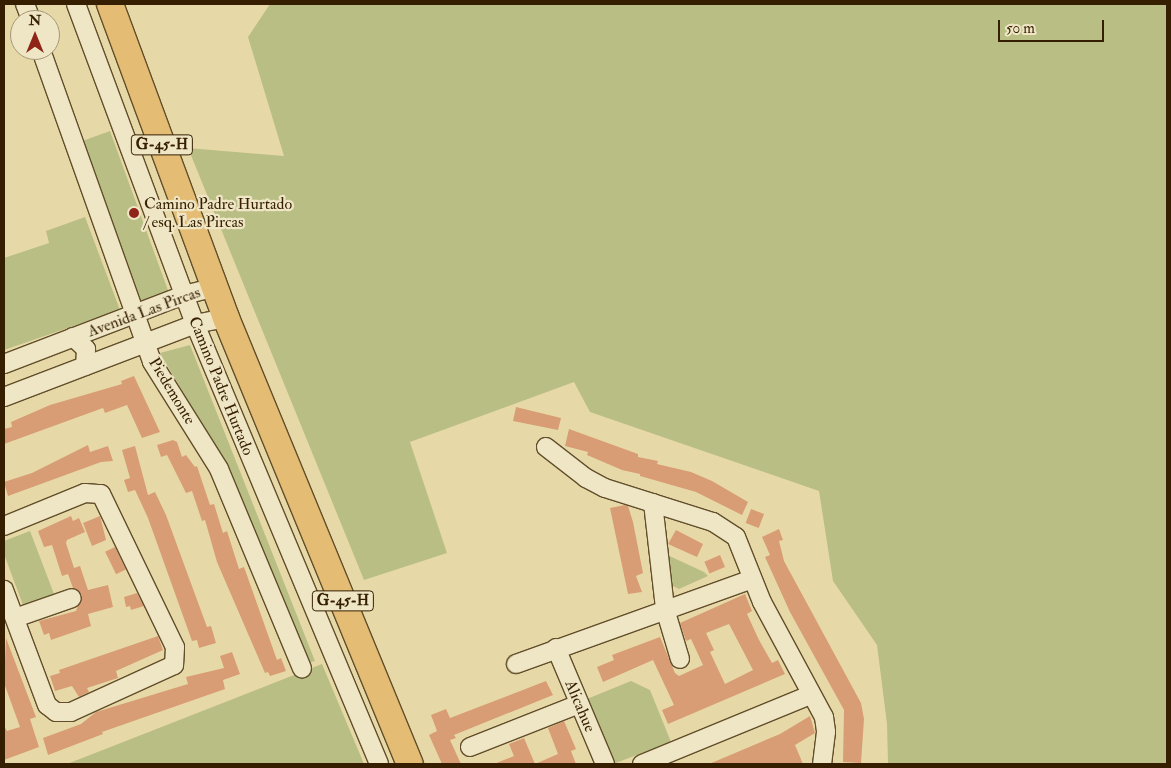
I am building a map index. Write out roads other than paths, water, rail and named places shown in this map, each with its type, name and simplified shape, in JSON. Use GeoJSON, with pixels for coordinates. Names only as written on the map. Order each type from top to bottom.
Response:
{"type":"FeatureCollection","features":[{"type":"Feature","properties":{"kind":"main road","name":"Camino Padre Hurtado"},"geometry":{"type":"LineString","coordinates":[[110,4],[226,318],[410,764]]}},
{"type":"Feature","properties":{"kind":"street","name":"Camino Padre Hurtado"},"geometry":{"type":"LineString","coordinates":[[76,4],[184,295],[379,764]]}},
{"type":"Feature","properties":{"kind":"street","name":"Piedemonte"},"geometry":{"type":"LineString","coordinates":[[45,60],[152,362],[219,469],[302,668]]}},
{"type":"Feature","properties":{"kind":"street","name":"Avenida Las Pircas"},"geometry":{"type":"LineString","coordinates":[[4,364],[184,295],[215,287]]}},
{"type":"Feature","properties":{"kind":"street","name":"Avenida Las Pircas"},"geometry":{"type":"LineString","coordinates":[[4,397],[196,324],[226,318]]}},
{"type":"Feature","properties":{"kind":"street","name":"Avenida Las Pircas"},"geometry":{"type":"LineString","coordinates":[[73,337],[86,350],[86,366]]}},
{"type":"Feature","properties":{"kind":"street"},"geometry":{"type":"LineString","coordinates":[[546,447],[586,478],[653,503],[713,522],[736,538],[744,551],[752,579],[810,695],[824,717],[826,732],[822,764]]}},
{"type":"Feature","properties":{"kind":"street"},"geometry":{"type":"LineString","coordinates":[[4,526],[86,493],[101,494],[175,647],[176,660],[169,670],[71,712],[56,712],[48,705],[4,590]]}},
{"type":"Feature","properties":{"kind":"street"},"geometry":{"type":"LineString","coordinates":[[653,503],[665,609],[680,660]]}},
{"type":"Feature","properties":{"kind":"street"},"geometry":{"type":"LineString","coordinates":[[516,664],[752,579]]}},
{"type":"Feature","properties":{"kind":"street"},"geometry":{"type":"LineString","coordinates":[[15,618],[72,598]]}},
{"type":"Feature","properties":{"kind":"street","name":"Alicahue"},"geometry":{"type":"LineString","coordinates":[[556,648],[605,764]]}},
{"type":"Feature","properties":{"kind":"street"},"geometry":{"type":"LineString","coordinates":[[642,764],[810,695]]}},
{"type":"Feature","properties":{"kind":"street"},"geometry":{"type":"LineString","coordinates":[[470,747],[579,704]]}},
{"type":"Feature","properties":{"kind":"place","name":"Camino Padre Hurtado / esq. Las Pircas"},"geometry":{"type":"Point","coordinates":[134,213]}}]}
